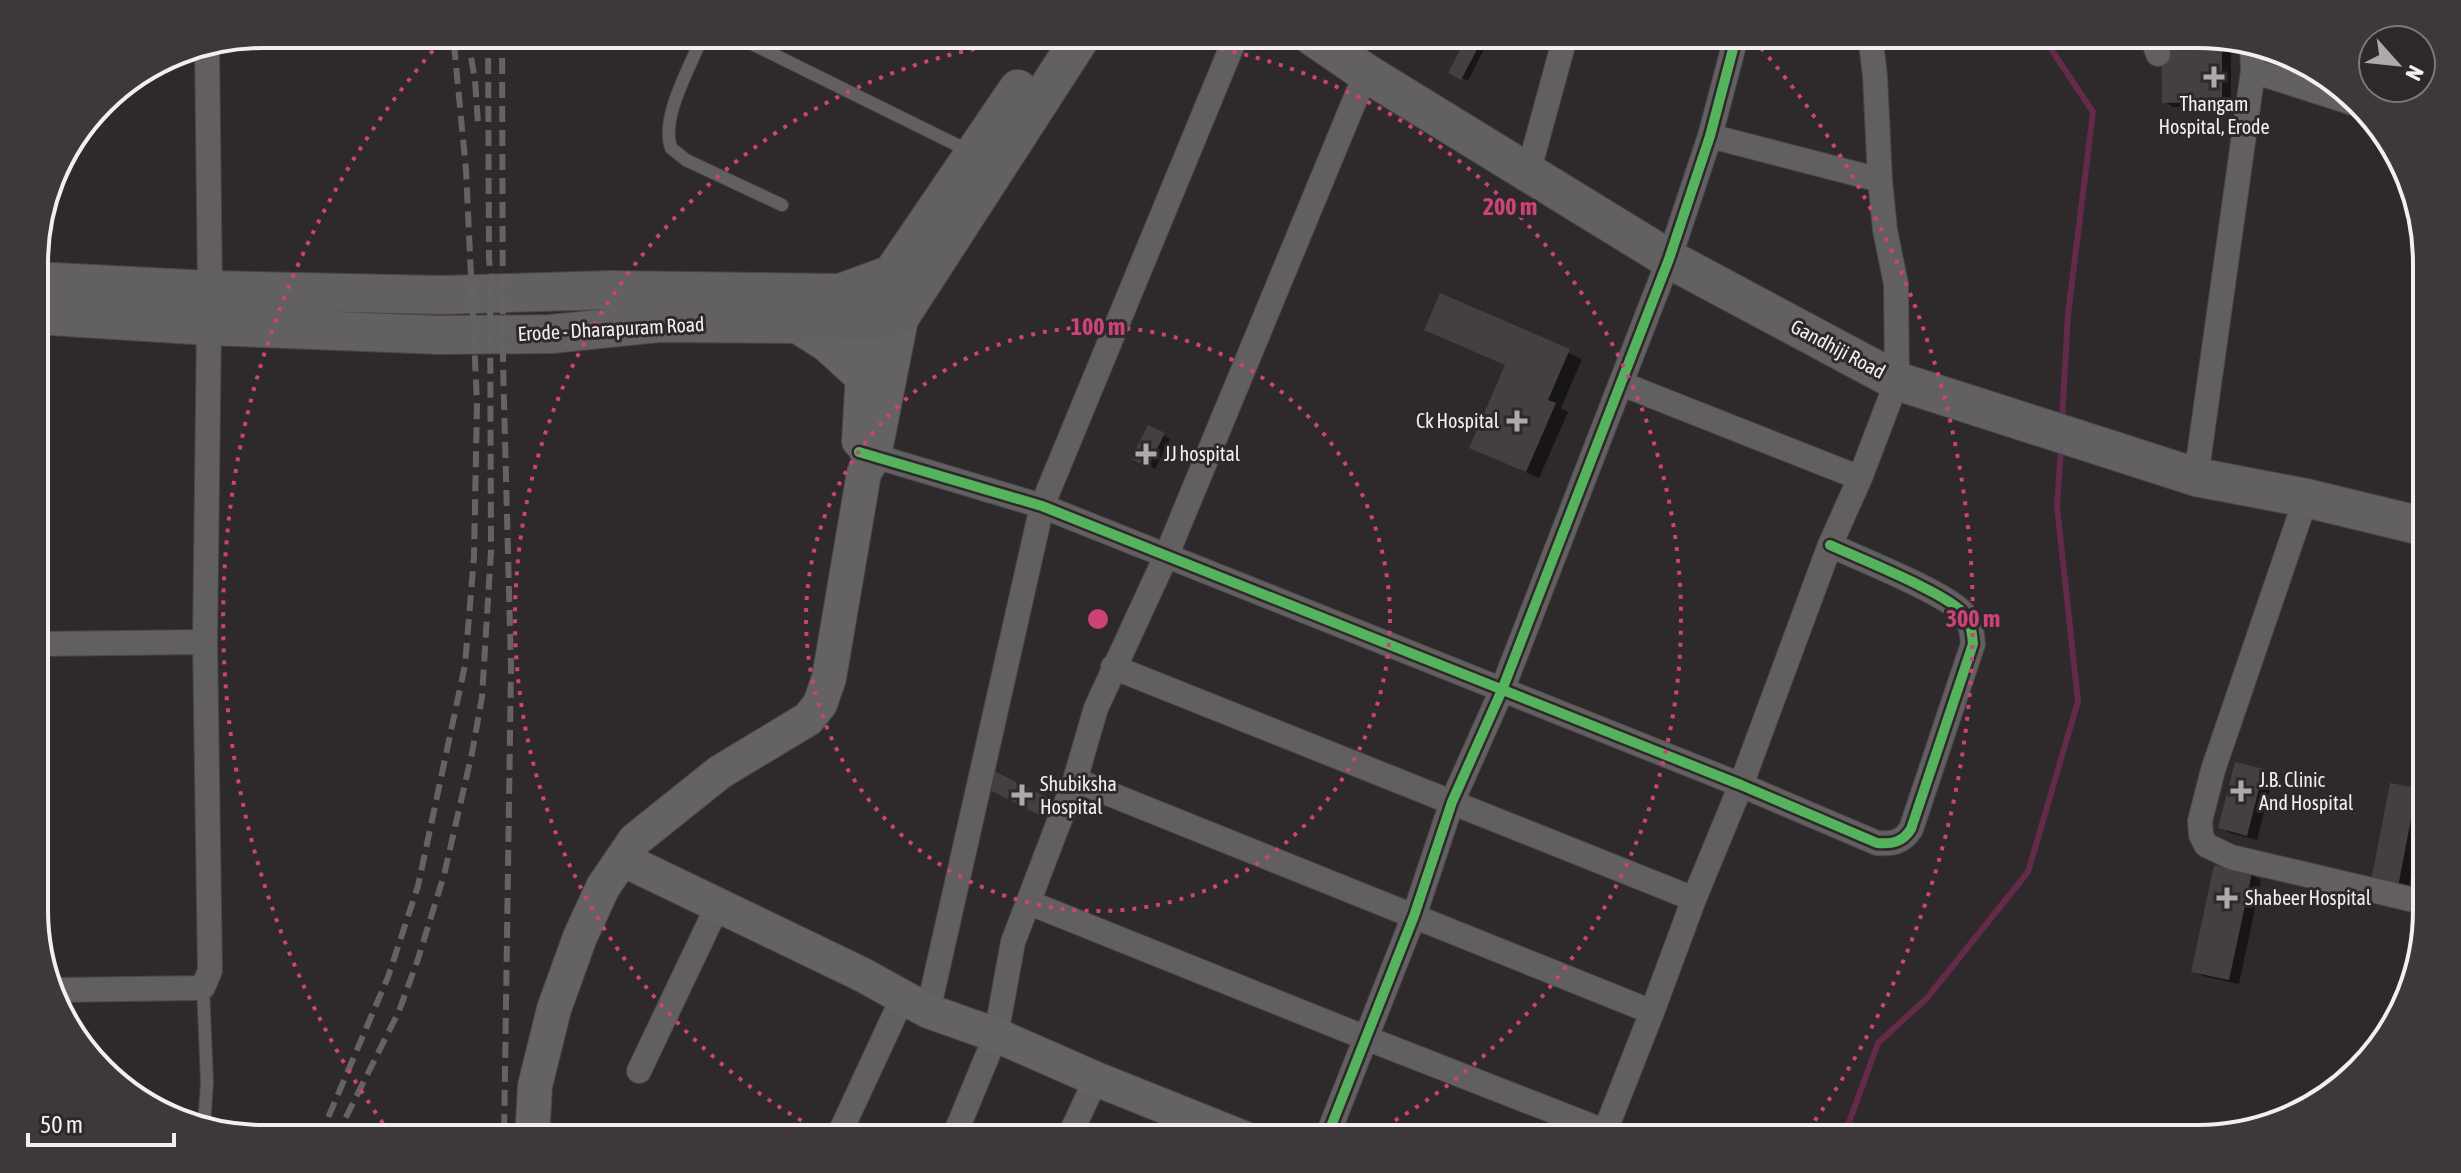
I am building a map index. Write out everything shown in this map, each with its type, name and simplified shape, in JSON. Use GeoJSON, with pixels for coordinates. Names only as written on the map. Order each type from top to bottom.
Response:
{"type":"FeatureCollection","features":[{"type":"Feature","properties":{"kind":"main road"},"geometry":{"type":"LineString","coordinates":[[880,299],[1046,48]]}},
{"type":"Feature","properties":{"kind":"main road"},"geometry":{"type":"LineString","coordinates":[[880,299],[1072,48]]}},
{"type":"Feature","properties":{"kind":"main road","name":"Gandhiji Road"},"geometry":{"type":"LineString","coordinates":[[1329,48],[1669,259],[1907,385],[2196,477],[2306,498],[2413,524]]}},
{"type":"Feature","properties":{"kind":"main road","name":"Erode - Dharapuram Road"},"geometry":{"type":"LineString","coordinates":[[48,283],[210,308],[440,335],[551,334],[658,323],[794,324],[880,299]]}},
{"type":"Feature","properties":{"kind":"main road","name":"Erode - Dharapuram Road"},"geometry":{"type":"LineString","coordinates":[[48,314],[610,290],[840,293],[880,299]]}},
{"type":"Feature","properties":{"kind":"street"},"geometry":{"type":"LineString","coordinates":[[845,1125],[916,1004],[1042,506],[1231,48]]}},
{"type":"Feature","properties":{"kind":"street"},"geometry":{"type":"LineString","coordinates":[[1528,173],[1562,48]]}},
{"type":"Feature","properties":{"kind":"street"},"geometry":{"type":"LineString","coordinates":[[1332,1125],[1414,916],[1452,802],[1502,690],[1669,259],[1710,136],[1733,48]]}},
{"type":"Feature","properties":{"kind":"street"},"geometry":{"type":"LineString","coordinates":[[1607,1125],[1741,785],[1830,545],[1907,385],[1896,284],[1885,230],[1872,48]]}},
{"type":"Feature","properties":{"kind":"street"},"geometry":{"type":"LineString","coordinates":[[2196,477],[2253,71],[2252,55]]}},
{"type":"Feature","properties":{"kind":"street"},"geometry":{"type":"LineString","coordinates":[[63,990],[203,987],[210,971],[205,642],[210,308],[207,56]]}},
{"type":"Feature","properties":{"kind":"street"},"geometry":{"type":"LineString","coordinates":[[2253,71],[2333,97]]}},
{"type":"Feature","properties":{"kind":"street"},"geometry":{"type":"LineString","coordinates":[[959,1125],[996,1035],[1013,942],[1075,780],[1096,708],[1167,554],[1366,73]]}},
{"type":"Feature","properties":{"kind":"street"},"geometry":{"type":"LineString","coordinates":[[1710,136],[1880,180]]}},
{"type":"Feature","properties":{"kind":"street"},"geometry":{"type":"LineString","coordinates":[[865,460],[863,378],[880,299]]}},
{"type":"Feature","properties":{"kind":"street"},"geometry":{"type":"LineString","coordinates":[[533,1125],[535,1086],[554,1009],[603,887],[622,859],[635,840],[720,772],[808,719],[820,704],[829,678],[865,460],[880,299]]}},
{"type":"Feature","properties":{"kind":"street"},"geometry":{"type":"LineString","coordinates":[[794,324],[827,345],[863,378]]}},
{"type":"Feature","properties":{"kind":"street"},"geometry":{"type":"LineString","coordinates":[[1622,384],[1860,478]]}},
{"type":"Feature","properties":{"kind":"street"},"geometry":{"type":"LineString","coordinates":[[865,460],[1042,506],[1741,785],[1877,843],[1902,841],[1911,829],[1973,644],[1969,622],[1962,611],[1942,598],[1830,545]]}},
{"type":"Feature","properties":{"kind":"street"},"geometry":{"type":"LineString","coordinates":[[2306,498],[2213,770],[2200,821],[2201,835],[2206,845],[2231,857],[2413,900]]}},
{"type":"Feature","properties":{"kind":"street"},"geometry":{"type":"LineString","coordinates":[[48,644],[205,642]]}},
{"type":"Feature","properties":{"kind":"street"},"geometry":{"type":"LineString","coordinates":[[1113,667],[1694,899]]}},
{"type":"Feature","properties":{"kind":"street"},"geometry":{"type":"LineString","coordinates":[[1075,780],[1652,1012]]}},
{"type":"Feature","properties":{"kind":"street"},"geometry":{"type":"LineString","coordinates":[[622,859],[863,975],[916,1004],[996,1035],[1204,1125]]}},
{"type":"Feature","properties":{"kind":"street"},"geometry":{"type":"LineString","coordinates":[[1030,903],[1579,1125]]}},
{"type":"Feature","properties":{"kind":"street"},"geometry":{"type":"LineString","coordinates":[[639,1071],[718,905]]}},
{"type":"Feature","properties":{"kind":"street"},"geometry":{"type":"LineString","coordinates":[[1075,1125],[1096,1079]]}},
{"type":"Feature","properties":{"kind":"lane"},"geometry":{"type":"LineString","coordinates":[[697,48],[668,131],[671,148],[686,160],[782,205]]}},
{"type":"Feature","properties":{"kind":"lane"},"geometry":{"type":"LineString","coordinates":[[760,48],[975,154]]}},
{"type":"Feature","properties":{"kind":"lane"},"geometry":{"type":"LineString","coordinates":[[203,987],[207,1082],[205,1117]]}},
{"type":"Feature","properties":{"kind":"building"},"geometry":{"type":"Polygon","coordinates":[[[1461,48],[1478,48],[1461,80],[1448,73],[1461,48]]]}},
{"type":"Feature","properties":{"kind":"building"},"geometry":{"type":"Polygon","coordinates":[[[2161,48],[2222,50],[2222,102],[2162,103],[2161,48]]]}},
{"type":"Feature","properties":{"kind":"building"},"geometry":{"type":"Polygon","coordinates":[[[1440,293],[1570,349],[1548,400],[1556,403],[1526,472],[1469,448],[1505,365],[1424,330],[1440,293]]]}},
{"type":"Feature","properties":{"kind":"building"},"geometry":{"type":"Polygon","coordinates":[[[1148,425],[1165,433],[1148,467],[1131,459],[1148,425]]]}},
{"type":"Feature","properties":{"kind":"building"},"geometry":{"type":"Polygon","coordinates":[[[2235,762],[2264,769],[2247,836],[2218,828],[2235,762]]]}},
{"type":"Feature","properties":{"kind":"building"},"geometry":{"type":"Polygon","coordinates":[[[990,769],[1048,798],[1039,815],[982,786],[990,769]]]}},
{"type":"Feature","properties":{"kind":"building"},"geometry":{"type":"Polygon","coordinates":[[[2390,783],[2413,787],[2413,809],[2397,892],[2370,886],[2390,783]]]}},
{"type":"Feature","properties":{"kind":"building"},"geometry":{"type":"Polygon","coordinates":[[[2214,865],[2252,873],[2229,980],[2191,972],[2214,865]]]}},
{"type":"Feature","properties":{"kind":"waterway"},"geometry":{"type":"LineString","coordinates":[[2050,48],[2093,112],[2068,314],[2062,421]]}},
{"type":"Feature","properties":{"kind":"waterway"},"geometry":{"type":"LineString","coordinates":[[1848,1125],[1878,1043],[1927,998],[2028,872],[2078,701],[2057,507],[2061,448]]}},
{"type":"Feature","properties":{"kind":"railway"},"geometry":{"type":"LineString","coordinates":[[325,1125],[388,977],[418,886],[465,665],[474,557],[477,403],[466,170],[454,48]]}},
{"type":"Feature","properties":{"kind":"railway"},"geometry":{"type":"LineString","coordinates":[[469,48],[478,124]]}},
{"type":"Feature","properties":{"kind":"railway"},"geometry":{"type":"LineString","coordinates":[[488,48],[489,259],[493,294]]}},
{"type":"Feature","properties":{"kind":"railway"},"geometry":{"type":"LineString","coordinates":[[502,48],[503,363],[511,668],[504,1125]]}},
{"type":"Feature","properties":{"kind":"railway"},"geometry":{"type":"LineString","coordinates":[[342,1125],[399,1011],[418,959],[444,875],[482,697],[491,551],[490,283]]}},
{"type":"Feature","properties":{"kind":"cycle path"},"geometry":{"type":"LineString","coordinates":[[1332,1125],[1414,916],[1452,802],[1502,690],[1669,259],[1710,136],[1733,48]]}},
{"type":"Feature","properties":{"kind":"cycle path"},"geometry":{"type":"LineString","coordinates":[[859,452],[1042,506],[1741,785],[1877,843],[1892,843],[1911,829],[1973,644],[1972,632],[1964,614],[1941,597],[1830,545]]}},
{"type":"Feature","properties":{"kind":"place","name":"Thangam Hospital, Erode"},"geometry":{"type":"Point","coordinates":[2214,77]}},
{"type":"Feature","properties":{"kind":"place","name":"Ck Hospital"},"geometry":{"type":"Point","coordinates":[1517,421]}},
{"type":"Feature","properties":{"kind":"place","name":"JJ hospital"},"geometry":{"type":"Point","coordinates":[1146,454]}},
{"type":"Feature","properties":{"kind":"place","name":"J.B. Clinic And Hospital"},"geometry":{"type":"Point","coordinates":[2241,791]}},
{"type":"Feature","properties":{"kind":"place","name":"Shubiksha Hospital"},"geometry":{"type":"Point","coordinates":[1022,795]}},
{"type":"Feature","properties":{"kind":"place","name":"Shabeer Hospital"},"geometry":{"type":"Point","coordinates":[2227,898]}}]}
